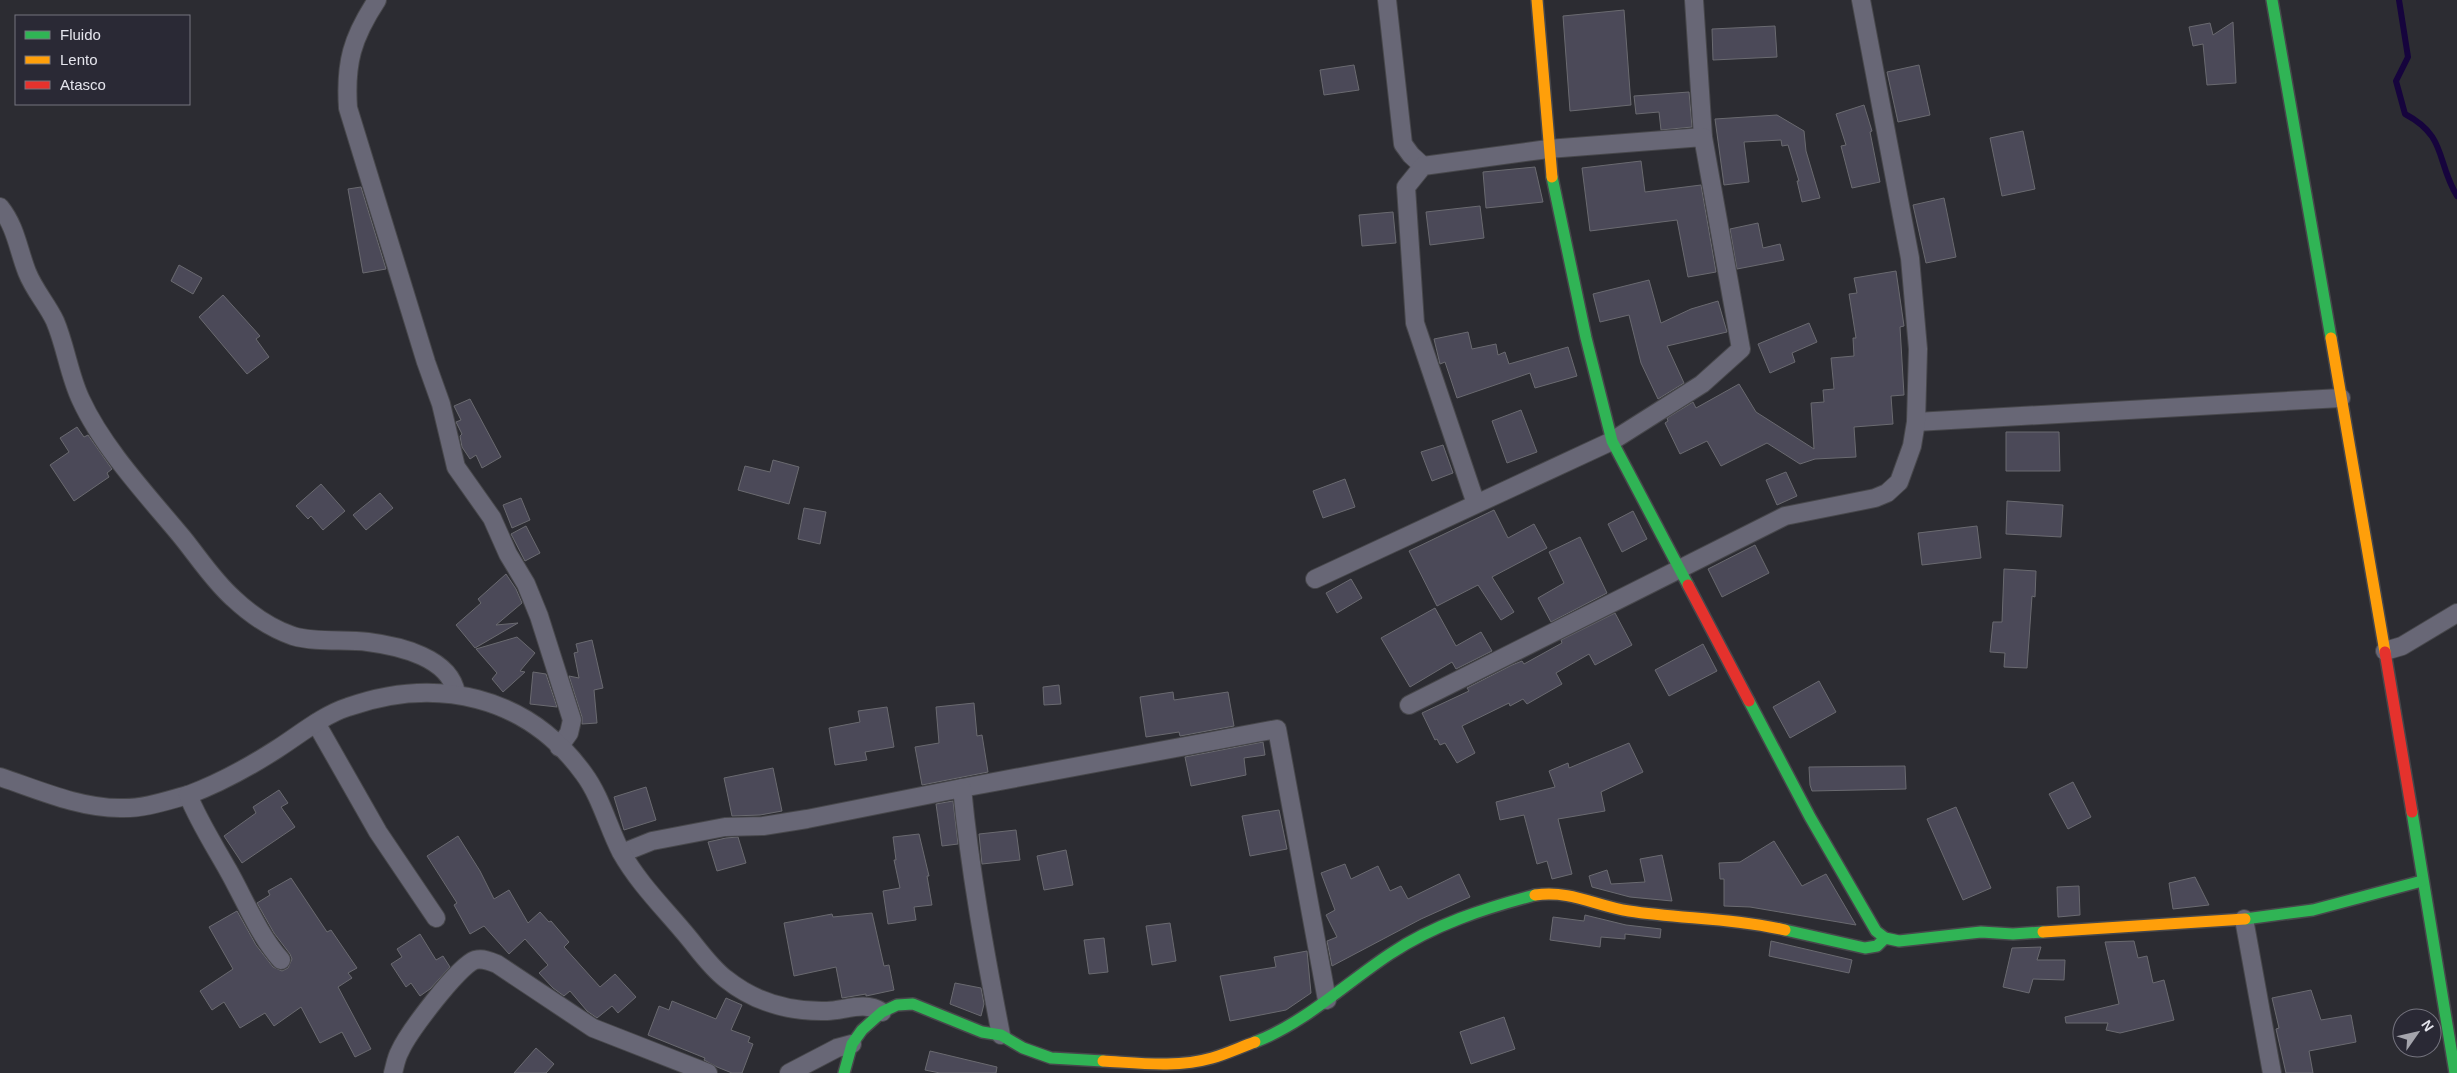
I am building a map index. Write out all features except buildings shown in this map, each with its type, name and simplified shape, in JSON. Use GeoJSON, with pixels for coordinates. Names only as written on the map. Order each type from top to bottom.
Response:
{"type":"FeatureCollection","features":[{"type":"Feature","properties":{"kind":"street"},"geometry":{"type":"LineString","coordinates":[[377,0],[355,40],[348,64],[348,108],[426,362],[441,404],[456,467],[492,518],[508,554],[526,584],[539,616],[572,720],[569,733],[559,746]]}},
{"type":"Feature","properties":{"kind":"street"},"geometry":{"type":"LineString","coordinates":[[1387,0],[1403,144],[1410,155],[1423,166]]}},
{"type":"Feature","properties":{"kind":"street"},"geometry":{"type":"LineString","coordinates":[[1537,0],[1549,163],[1586,338],[1612,441],[1853,894],[1876,931],[1886,938],[1899,941],[1981,932],[2013,934],[2244,919],[2313,910],[2422,881]]}},
{"type":"Feature","properties":{"kind":"street"},"geometry":{"type":"LineString","coordinates":[[1315,579],[1612,441],[1702,384],[1740,349],[1703,137],[1694,0]]}},
{"type":"Feature","properties":{"kind":"street"},"geometry":{"type":"LineString","coordinates":[[1409,705],[1785,516],[1875,498],[1887,493],[1899,482],[1912,446],[1916,422],[1918,349],[1910,258],[1861,0]]}},
{"type":"Feature","properties":{"kind":"street"},"geometry":{"type":"LineString","coordinates":[[2272,0],[2385,651],[2455,1073]]}},
{"type":"Feature","properties":{"kind":"street"},"geometry":{"type":"LineString","coordinates":[[1476,504],[1415,323],[1406,187],[1423,166],[1548,149],[1703,137]]}},
{"type":"Feature","properties":{"kind":"street"},"geometry":{"type":"LineString","coordinates":[[0,207],[13,227],[27,272],[40,300],[54,320],[82,402],[128,472],[209,574],[252,614],[273,627],[294,636],[369,642],[433,660],[449,674],[454,682],[456,693]]}},
{"type":"Feature","properties":{"kind":"street"},"geometry":{"type":"LineString","coordinates":[[1916,422],[2341,398]]}},
{"type":"Feature","properties":{"kind":"street"},"geometry":{"type":"LineString","coordinates":[[2385,651],[2402,646],[2457,613]]}},
{"type":"Feature","properties":{"kind":"street"},"geometry":{"type":"LineString","coordinates":[[0,777],[66,799],[98,807],[122,808],[154,805],[188,795],[232,776],[316,723],[344,708],[371,699],[426,692],[456,693],[507,708],[559,746],[585,775],[622,853],[651,896],[724,978],[745,993],[765,1003],[789,1010],[827,1011],[874,1006],[882,1012]]}},
{"type":"Feature","properties":{"kind":"street"},"geometry":{"type":"LineString","coordinates":[[316,723],[378,832],[436,918]]}},
{"type":"Feature","properties":{"kind":"street"},"geometry":{"type":"LineString","coordinates":[[622,853],[652,841],[725,827],[763,826],[807,819],[1277,729],[1327,1000]]}},
{"type":"Feature","properties":{"kind":"street"},"geometry":{"type":"LineString","coordinates":[[962,788],[967,847],[976,907],[986,946],[1001,1035]]}},
{"type":"Feature","properties":{"kind":"street"},"geometry":{"type":"LineString","coordinates":[[188,795],[198,820],[228,869],[252,916],[281,960]]}},
{"type":"Feature","properties":{"kind":"street"},"geometry":{"type":"LineString","coordinates":[[844,1073],[852,1044],[862,1030],[882,1012],[896,1005],[912,1004],[982,1032],[1001,1035],[1023,1048],[1051,1058],[1150,1064],[1212,1058],[1270,1036],[1327,1000],[1391,954],[1428,932],[1496,906],[1537,895],[1565,894],[1627,911],[1755,923],[1865,948],[1877,946],[1886,938]]}},
{"type":"Feature","properties":{"kind":"street"},"geometry":{"type":"LineString","coordinates":[[2244,919],[2272,1073]]}},
{"type":"Feature","properties":{"kind":"street"},"geometry":{"type":"LineString","coordinates":[[393,1073],[399,1052],[412,1030],[452,978],[465,965],[477,960],[488,960],[497,964],[593,1028],[708,1073]]}},
{"type":"Feature","properties":{"kind":"street"},"geometry":{"type":"LineString","coordinates":[[789,1073],[837,1048],[852,1044]]}},
{"type":"Feature","properties":{"kind":"waterway"},"geometry":{"type":"LineString","coordinates":[[2399,0],[2408,57],[2396,81],[2405,114],[2418,122],[2434,140],[2450,183],[2457,196]]}},
{"type":"Feature","properties":{"kind":"traffic: fast"},"geometry":{"type":"LineString","coordinates":[[2272,0],[2331,338]]}},
{"type":"Feature","properties":{"kind":"traffic: fast"},"geometry":{"type":"LineString","coordinates":[[1552,177],[1586,338],[1612,441],[1688,585]]}},
{"type":"Feature","properties":{"kind":"traffic: fast"},"geometry":{"type":"LineString","coordinates":[[1749,701],[1810,817],[1876,931],[1885,938],[1899,941],[1981,932],[2013,934],[2043,932]]}},
{"type":"Feature","properties":{"kind":"traffic: fast"},"geometry":{"type":"LineString","coordinates":[[2412,812],[2455,1073]]}},
{"type":"Feature","properties":{"kind":"traffic: fast"},"geometry":{"type":"LineString","coordinates":[[2245,919],[2313,910],[2422,881]]}},
{"type":"Feature","properties":{"kind":"traffic: fast"},"geometry":{"type":"LineString","coordinates":[[1255,1042],[1291,1024],[1325,1002],[1390,954],[1424,934],[1460,918],[1535,895]]}},
{"type":"Feature","properties":{"kind":"traffic: fast"},"geometry":{"type":"LineString","coordinates":[[1785,930],[1865,948],[1877,946],[1885,938]]}},
{"type":"Feature","properties":{"kind":"traffic: fast"},"geometry":{"type":"LineString","coordinates":[[844,1073],[852,1044],[862,1030],[882,1012],[897,1005],[913,1004],[982,1032],[1001,1035],[1023,1048],[1051,1058],[1103,1061]]}},
{"type":"Feature","properties":{"kind":"traffic: slow"},"geometry":{"type":"LineString","coordinates":[[1537,0],[1552,177]]}},
{"type":"Feature","properties":{"kind":"traffic: slow"},"geometry":{"type":"LineString","coordinates":[[2331,338],[2385,652]]}},
{"type":"Feature","properties":{"kind":"traffic: slow"},"geometry":{"type":"LineString","coordinates":[[1535,895],[1561,895],[1629,911],[1746,923],[1785,930]]}},
{"type":"Feature","properties":{"kind":"traffic: slow"},"geometry":{"type":"LineString","coordinates":[[2043,932],[2245,919]]}},
{"type":"Feature","properties":{"kind":"traffic: slow"},"geometry":{"type":"LineString","coordinates":[[1103,1061],[1158,1064],[1185,1063],[1223,1055],[1255,1042]]}},
{"type":"Feature","properties":{"kind":"traffic: jam"},"geometry":{"type":"LineString","coordinates":[[1688,585],[1749,701]]}},
{"type":"Feature","properties":{"kind":"traffic: jam"},"geometry":{"type":"LineString","coordinates":[[2385,652],[2412,812]]}}]}
